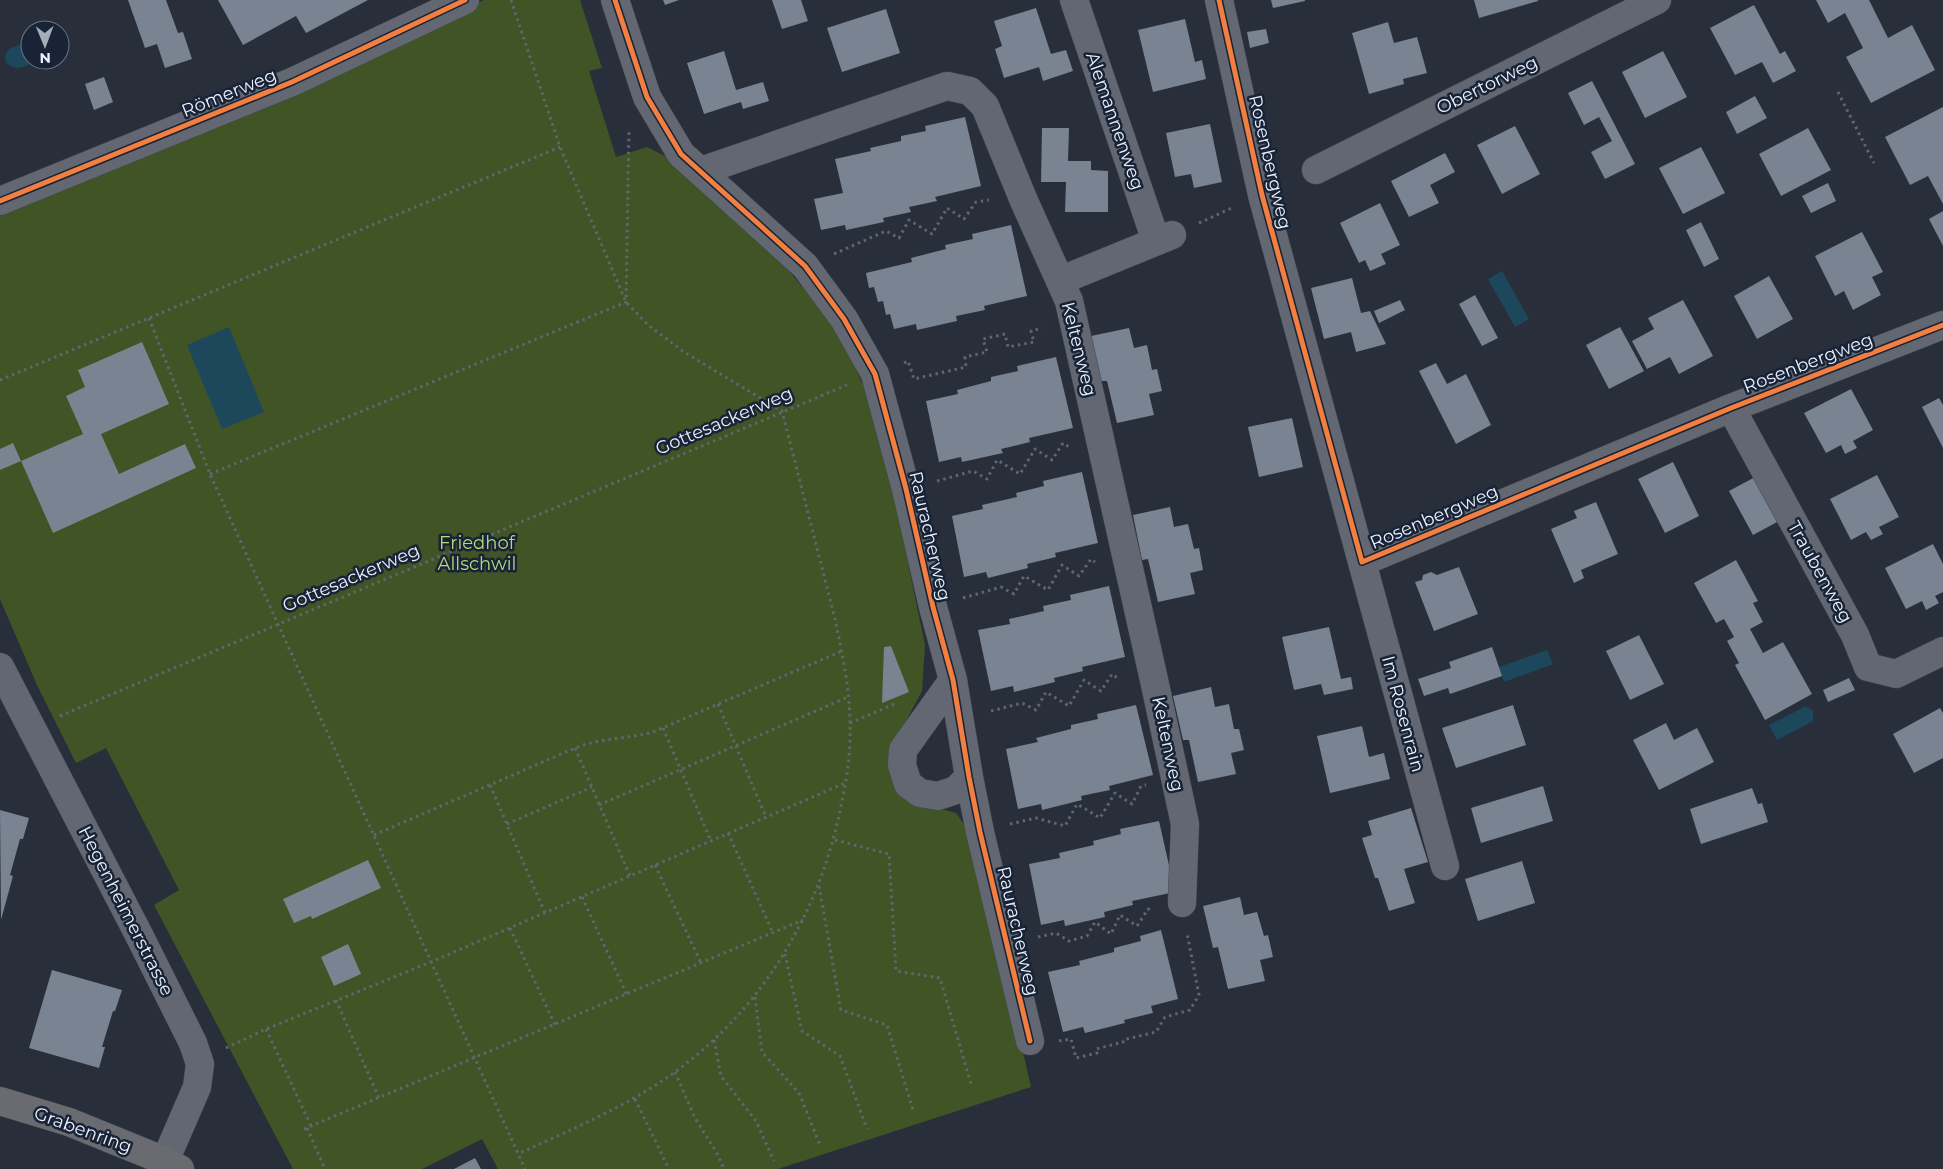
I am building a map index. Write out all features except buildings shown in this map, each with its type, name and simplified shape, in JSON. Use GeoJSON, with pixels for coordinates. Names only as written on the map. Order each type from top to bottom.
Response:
{"type":"FeatureCollection","features":[{"type":"Feature","properties":{"kind":"main road","name":"Grabenring"},"geometry":{"type":"LineString","coordinates":[[0,1101],[69,1122],[173,1166]]}},
{"type":"Feature","properties":{"kind":"street","name":"Römerweg"},"geometry":{"type":"LineString","coordinates":[[0,201],[292,82],[465,0]]}},
{"type":"Feature","properties":{"kind":"street","name":"Rauracherweg"},"geometry":{"type":"LineString","coordinates":[[615,0],[647,97],[681,154],[805,266],[844,319],[875,374],[906,489],[933,607],[953,680],[980,832],[1029,1034]]}},
{"type":"Feature","properties":{"kind":"street","name":"Alemannenweg"},"geometry":{"type":"LineString","coordinates":[[1074,0],[1164,238],[1074,275]]}},
{"type":"Feature","properties":{"kind":"street","name":"Rosenbergweg"},"geometry":{"type":"LineString","coordinates":[[1219,0],[1262,195],[1362,562],[1730,408],[1943,325]]}},
{"type":"Feature","properties":{"kind":"street","name":"Obertorweg"},"geometry":{"type":"LineString","coordinates":[[1316,170],[1658,0]]}},
{"type":"Feature","properties":{"kind":"street","name":"Keltenweg"},"geometry":{"type":"LineString","coordinates":[[701,171],[947,86],[970,92],[985,106],[1024,202],[1069,301],[1185,824],[1182,903]]}},
{"type":"Feature","properties":{"kind":"street","name":"Traubenweg"},"geometry":{"type":"LineString","coordinates":[[1730,408],[1855,635],[1868,667],[1896,674],[1943,651]]}},
{"type":"Feature","properties":{"kind":"street","name":"Im Rosenrain"},"geometry":{"type":"LineString","coordinates":[[1362,562],[1445,866]]}},
{"type":"Feature","properties":{"kind":"street","name":"Hegenheimerstrasse"},"geometry":{"type":"LineString","coordinates":[[0,667],[139,934],[193,1043],[200,1064],[197,1088],[173,1166]]}},
{"type":"Feature","properties":{"kind":"street"},"geometry":{"type":"LineString","coordinates":[[953,680],[903,750],[902,765],[908,784],[920,793],[938,796],[956,790],[969,777]]}},
{"type":"Feature","properties":{"kind":"path"},"geometry":{"type":"LineString","coordinates":[[511,0],[560,147],[626,302],[648,325],[684,352],[782,411],[842,651],[850,723],[846,782],[835,840],[804,920],[785,954],[755,996],[714,1040],[675,1072],[634,1098],[518,1154]]}},
{"type":"Feature","properties":{"kind":"path"},"geometry":{"type":"LineString","coordinates":[[1838,92],[1874,163]]}},
{"type":"Feature","properties":{"kind":"path"},"geometry":{"type":"LineString","coordinates":[[626,302],[629,116],[647,97]]}},
{"type":"Feature","properties":{"kind":"path"},"geometry":{"type":"LineString","coordinates":[[0,380],[560,147]]}},
{"type":"Feature","properties":{"kind":"path"},"geometry":{"type":"LineString","coordinates":[[805,266],[886,231],[899,238],[909,220],[932,234],[947,208],[964,220],[976,202],[994,200],[1006,208],[1024,202]]}},
{"type":"Feature","properties":{"kind":"path"},"geometry":{"type":"LineString","coordinates":[[210,474],[626,302]]}},
{"type":"Feature","properties":{"kind":"path"},"geometry":{"type":"LineString","coordinates":[[149,318],[210,474],[525,1169]]}},
{"type":"Feature","properties":{"kind":"path"},"geometry":{"type":"LineString","coordinates":[[906,489],[973,471],[987,479],[997,460],[1020,474],[1035,449],[1052,460],[1063,443],[1082,457],[1103,453]]}},
{"type":"Feature","properties":{"kind":"path"},"geometry":{"type":"LineString","coordinates":[[933,607],[1001,587],[1014,594],[1024,576],[1048,590],[1062,565],[1079,576],[1091,558],[1109,573],[1129,567]]}},
{"type":"Feature","properties":{"kind":"path"},"geometry":{"type":"LineString","coordinates":[[374,835],[575,748],[598,741],[637,736],[663,728],[842,651]]}},
{"type":"Feature","properties":{"kind":"path"},"geometry":{"type":"LineString","coordinates":[[959,718],[1022,703],[1036,710],[1046,692],[1070,706],[1084,680],[1101,691],[1112,674],[1131,689],[1154,680]]}},
{"type":"Feature","properties":{"kind":"path"},"geometry":{"type":"LineString","coordinates":[[599,805],[848,698]]}},
{"type":"Feature","properties":{"kind":"path"},"geometry":{"type":"LineString","coordinates":[[718,704],[766,817]]}},
{"type":"Feature","properties":{"kind":"path"},"geometry":{"type":"LineString","coordinates":[[663,728],[711,841]]}},
{"type":"Feature","properties":{"kind":"path"},"geometry":{"type":"LineString","coordinates":[[575,748],[630,876]]}},
{"type":"Feature","properties":{"kind":"path"},"geometry":{"type":"LineString","coordinates":[[200,1064],[266,1028],[431,962],[846,782]]}},
{"type":"Feature","properties":{"kind":"path"},"geometry":{"type":"LineString","coordinates":[[980,832],[1036,818],[1065,826],[1076,804],[1100,818],[1115,793],[1132,804],[1141,786],[1154,783]]}},
{"type":"Feature","properties":{"kind":"path"},"geometry":{"type":"LineString","coordinates":[[490,785],[545,913]]}},
{"type":"Feature","properties":{"kind":"path"},"geometry":{"type":"LineString","coordinates":[[507,824],[592,787]]}},
{"type":"Feature","properties":{"kind":"path"},"geometry":{"type":"LineString","coordinates":[[728,833],[773,933]]}},
{"type":"Feature","properties":{"kind":"path"},"geometry":{"type":"LineString","coordinates":[[835,840],[889,854],[896,971],[940,978],[971,1084]]}},
{"type":"Feature","properties":{"kind":"path"},"geometry":{"type":"LineString","coordinates":[[655,865],[701,963]]}},
{"type":"Feature","properties":{"kind":"path"},"geometry":{"type":"LineString","coordinates":[[819,885],[841,1010],[886,1024],[912,1110]]}},
{"type":"Feature","properties":{"kind":"path"},"geometry":{"type":"LineString","coordinates":[[582,897],[627,994]]}},
{"type":"Feature","properties":{"kind":"path"},"geometry":{"type":"LineString","coordinates":[[1006,943],[1056,933],[1069,941],[1086,936],[1095,922],[1111,934],[1120,915],[1137,926],[1148,909],[1167,923],[1182,903]]}},
{"type":"Feature","properties":{"kind":"path"},"geometry":{"type":"LineString","coordinates":[[1029,1034],[1048,1024],[1050,1032],[1059,1041],[1071,1039],[1076,1058],[1097,1053],[1096,1049],[1123,1042],[1123,1040],[1156,1032],[1165,1017],[1190,1010],[1199,995],[1182,903]]}},
{"type":"Feature","properties":{"kind":"path"},"geometry":{"type":"LineString","coordinates":[[307,1128],[804,920]]}},
{"type":"Feature","properties":{"kind":"path"},"geometry":{"type":"LineString","coordinates":[[510,928],[555,1025]]}},
{"type":"Feature","properties":{"kind":"path"},"geometry":{"type":"LineString","coordinates":[[785,954],[802,1030],[840,1056],[867,1129]]}},
{"type":"Feature","properties":{"kind":"path"},"geometry":{"type":"LineString","coordinates":[[755,996],[762,1052],[799,1093],[820,1145]]}},
{"type":"Feature","properties":{"kind":"path"},"geometry":{"type":"LineString","coordinates":[[336,1000],[379,1098]]}},
{"type":"Feature","properties":{"kind":"path"},"geometry":{"type":"LineString","coordinates":[[266,1028],[325,1169]]}},
{"type":"Feature","properties":{"kind":"path"},"geometry":{"type":"LineString","coordinates":[[714,1040],[721,1076],[756,1121],[774,1161]]}},
{"type":"Feature","properties":{"kind":"path"},"geometry":{"type":"LineString","coordinates":[[675,1072],[695,1118],[718,1155],[724,1169]]}},
{"type":"Feature","properties":{"kind":"path"},"geometry":{"type":"LineString","coordinates":[[634,1098],[669,1169]]}},
{"type":"Feature","properties":{"kind":"green space","name":"Friedhof Allschwil"},"geometry":{"type":"Polygon","coordinates":[[[484,0],[580,0],[602,68],[589,71],[616,157],[647,147],[665,156],[768,248],[789,271],[825,314],[854,365],[868,395],[882,438],[925,645],[922,691],[891,749],[890,775],[899,791],[938,808],[956,813],[966,827],[1000,952],[1031,1087],[778,1169],[498,1169],[482,1139],[422,1169],[293,1169],[154,905],[179,890],[106,748],[76,763],[37,685],[0,599],[0,210],[484,0]]]}},
{"type":"Feature","properties":{"kind":"water"},"geometry":{"type":"Polygon","coordinates":[[[20,45],[20,68],[10,66],[6,62],[5,56],[9,49],[20,45]]]}},
{"type":"Feature","properties":{"kind":"water"},"geometry":{"type":"Polygon","coordinates":[[[1502,271],[1529,319],[1515,327],[1488,279],[1502,271]]]}},
{"type":"Feature","properties":{"kind":"water"},"geometry":{"type":"Polygon","coordinates":[[[229,327],[264,412],[222,429],[187,345],[229,327]]]}},
{"type":"Feature","properties":{"kind":"water"},"geometry":{"type":"Polygon","coordinates":[[[1547,650],[1553,664],[1504,682],[1499,667],[1547,650]]]}},
{"type":"Feature","properties":{"kind":"water"},"geometry":{"type":"Polygon","coordinates":[[[1806,706],[1813,711],[1813,721],[1777,740],[1769,725],[1806,706]]]}},
{"type":"Feature","properties":{"kind":"cycle path"},"geometry":{"type":"LineString","coordinates":[[0,201],[292,82],[465,0]]}},
{"type":"Feature","properties":{"kind":"cycle path"},"geometry":{"type":"LineString","coordinates":[[615,0],[647,97],[681,154],[805,266],[844,319],[875,374],[906,489],[933,607],[953,680],[980,832],[1030,1041]]}},
{"type":"Feature","properties":{"kind":"cycle path"},"geometry":{"type":"LineString","coordinates":[[1219,0],[1262,195],[1362,562],[1731,408],[1943,325]]}}]}
